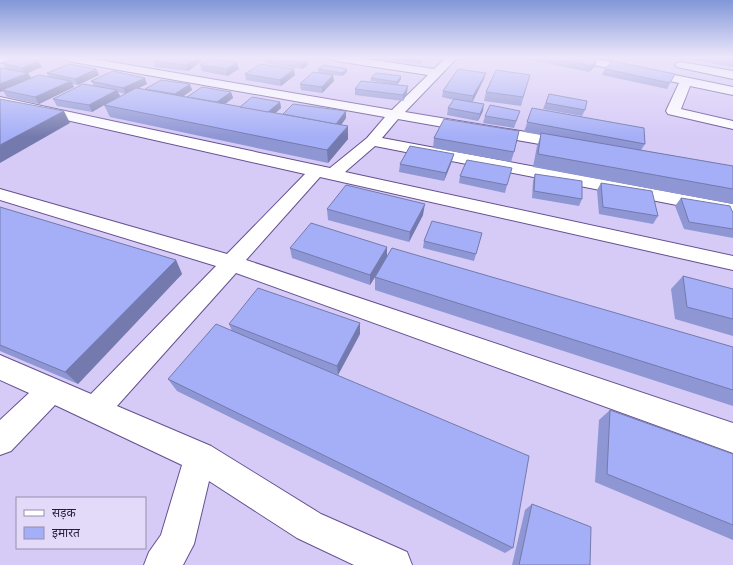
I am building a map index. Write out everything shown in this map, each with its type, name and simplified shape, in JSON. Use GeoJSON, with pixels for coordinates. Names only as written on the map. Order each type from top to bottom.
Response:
{"type":"FeatureCollection","features":[{"type":"Feature","properties":{"kind":"street"},"geometry":{"type":"LineString","coordinates":[[222,84],[584,147]]}},
{"type":"Feature","properties":{"kind":"street"},"geometry":{"type":"LineString","coordinates":[[95,410],[231,263],[325,173],[372,141],[395,114],[425,84]]}},
{"type":"Feature","properties":{"kind":"street"},"geometry":{"type":"LineString","coordinates":[[685,84],[673,111],[733,125]]}},
{"type":"Feature","properties":{"kind":"street"},"geometry":{"type":"LineString","coordinates":[[702,84],[733,91]]}},
{"type":"Feature","properties":{"kind":"street"},"geometry":{"type":"LineString","coordinates":[[0,101],[733,263]]}},
{"type":"Feature","properties":{"kind":"street"},"geometry":{"type":"LineString","coordinates":[[372,141],[733,210]]}},
{"type":"Feature","properties":{"kind":"street"},"geometry":{"type":"LineString","coordinates":[[0,194],[231,263],[733,438]]}},
{"type":"Feature","properties":{"kind":"street"},"geometry":{"type":"LineString","coordinates":[[0,367],[200,458],[309,526],[394,565]]}},
{"type":"Feature","properties":{"kind":"street"},"geometry":{"type":"LineString","coordinates":[[0,440],[51,390]]}},
{"type":"Feature","properties":{"kind":"street"},"geometry":{"type":"LineString","coordinates":[[162,565],[176,544],[200,458]]}},
{"type":"Feature","properties":{"kind":"building"},"geometry":{"type":"Polygon","coordinates":[[[16,84],[63,84],[35,97],[2,90],[16,84]]]}},
{"type":"Feature","properties":{"kind":"building"},"geometry":{"type":"Polygon","coordinates":[[[82,84],[117,90],[89,105],[53,99],[82,84]]]}},
{"type":"Feature","properties":{"kind":"building"},"geometry":{"type":"Polygon","coordinates":[[[106,84],[131,84],[123,88],[106,84]]]}},
{"type":"Feature","properties":{"kind":"building"},"geometry":{"type":"Polygon","coordinates":[[[153,84],[189,84],[175,94],[145,89],[153,84]]]}},
{"type":"Feature","properties":{"kind":"building"},"geometry":{"type":"Polygon","coordinates":[[[303,84],[324,84],[322,87],[303,84]]]}},
{"type":"Feature","properties":{"kind":"building"},"geometry":{"type":"Polygon","coordinates":[[[358,84],[408,86],[403,95],[355,89],[358,84]]]}},
{"type":"Feature","properties":{"kind":"building"},"geometry":{"type":"Polygon","coordinates":[[[448,84],[480,84],[473,96],[443,91],[448,84]]]}},
{"type":"Feature","properties":{"kind":"building"},"geometry":{"type":"Polygon","coordinates":[[[489,84],[527,84],[523,97],[486,92],[489,84]]]}},
{"type":"Feature","properties":{"kind":"building"},"geometry":{"type":"Polygon","coordinates":[[[202,87],[231,92],[217,102],[187,97],[202,87]]]}},
{"type":"Feature","properties":{"kind":"building"},"geometry":{"type":"Polygon","coordinates":[[[136,88],[348,126],[327,150],[104,105],[136,88]]]}},
{"type":"Feature","properties":{"kind":"building"},"geometry":{"type":"Polygon","coordinates":[[[549,94],[587,101],[585,110],[546,103],[549,94]]]}},
{"type":"Feature","properties":{"kind":"building"},"geometry":{"type":"Polygon","coordinates":[[[252,97],[280,102],[268,112],[240,107],[252,97]]]}},
{"type":"Feature","properties":{"kind":"building"},"geometry":{"type":"Polygon","coordinates":[[[0,99],[64,111],[0,145],[0,99]]]}},
{"type":"Feature","properties":{"kind":"building"},"geometry":{"type":"Polygon","coordinates":[[[454,99],[484,104],[480,114],[448,108],[454,99]]]}},
{"type":"Feature","properties":{"kind":"building"},"geometry":{"type":"Polygon","coordinates":[[[293,104],[346,111],[336,124],[283,114],[293,104]]]}},
{"type":"Feature","properties":{"kind":"building"},"geometry":{"type":"Polygon","coordinates":[[[490,105],[520,111],[516,121],[485,116],[490,105]]]}},
{"type":"Feature","properties":{"kind":"building"},"geometry":{"type":"Polygon","coordinates":[[[532,108],[644,128],[645,144],[527,122],[532,108]]]}},
{"type":"Feature","properties":{"kind":"building"},"geometry":{"type":"Polygon","coordinates":[[[444,119],[519,131],[514,152],[434,138],[444,119]]]}},
{"type":"Feature","properties":{"kind":"building"},"geometry":{"type":"Polygon","coordinates":[[[541,133],[733,166],[733,189],[538,154],[541,133]]]}},
{"type":"Feature","properties":{"kind":"building"},"geometry":{"type":"Polygon","coordinates":[[[410,146],[454,154],[446,173],[400,164],[410,146]]]}},
{"type":"Feature","properties":{"kind":"building"},"geometry":{"type":"Polygon","coordinates":[[[467,160],[512,168],[507,185],[460,176],[467,160]]]}},
{"type":"Feature","properties":{"kind":"building"},"geometry":{"type":"Polygon","coordinates":[[[535,174],[582,181],[582,199],[534,191],[535,174]]]}},
{"type":"Feature","properties":{"kind":"building"},"geometry":{"type":"Polygon","coordinates":[[[601,183],[652,191],[658,216],[603,207],[601,183]]]}},
{"type":"Feature","properties":{"kind":"building"},"geometry":{"type":"Polygon","coordinates":[[[346,185],[425,204],[410,232],[327,209],[346,185]]]}},
{"type":"Feature","properties":{"kind":"building"},"geometry":{"type":"Polygon","coordinates":[[[681,198],[730,206],[733,213],[733,229],[689,222],[681,198]]]}},
{"type":"Feature","properties":{"kind":"building"},"geometry":{"type":"Polygon","coordinates":[[[0,207],[176,260],[65,372],[0,345],[0,207]]]}},
{"type":"Feature","properties":{"kind":"building"},"geometry":{"type":"Polygon","coordinates":[[[432,221],[482,233],[476,254],[424,241],[432,221]]]}},
{"type":"Feature","properties":{"kind":"building"},"geometry":{"type":"Polygon","coordinates":[[[311,223],[387,247],[370,275],[290,248],[311,223]]]}},
{"type":"Feature","properties":{"kind":"building"},"geometry":{"type":"Polygon","coordinates":[[[392,248],[733,347],[733,390],[375,277],[392,248]]]}},
{"type":"Feature","properties":{"kind":"building"},"geometry":{"type":"Polygon","coordinates":[[[683,276],[733,289],[733,319],[687,307],[683,276]]]}},
{"type":"Feature","properties":{"kind":"building"},"geometry":{"type":"Polygon","coordinates":[[[258,288],[360,323],[337,366],[229,324],[258,288]]]}},
{"type":"Feature","properties":{"kind":"building"},"geometry":{"type":"Polygon","coordinates":[[[216,324],[529,456],[513,548],[168,379],[216,324]]]}},
{"type":"Feature","properties":{"kind":"building"},"geometry":{"type":"Polygon","coordinates":[[[610,410],[733,454],[733,525],[607,474],[610,410]]]}},
{"type":"Feature","properties":{"kind":"building"},"geometry":{"type":"Polygon","coordinates":[[[532,504],[591,527],[590,565],[519,565],[532,504]]]}}]}
